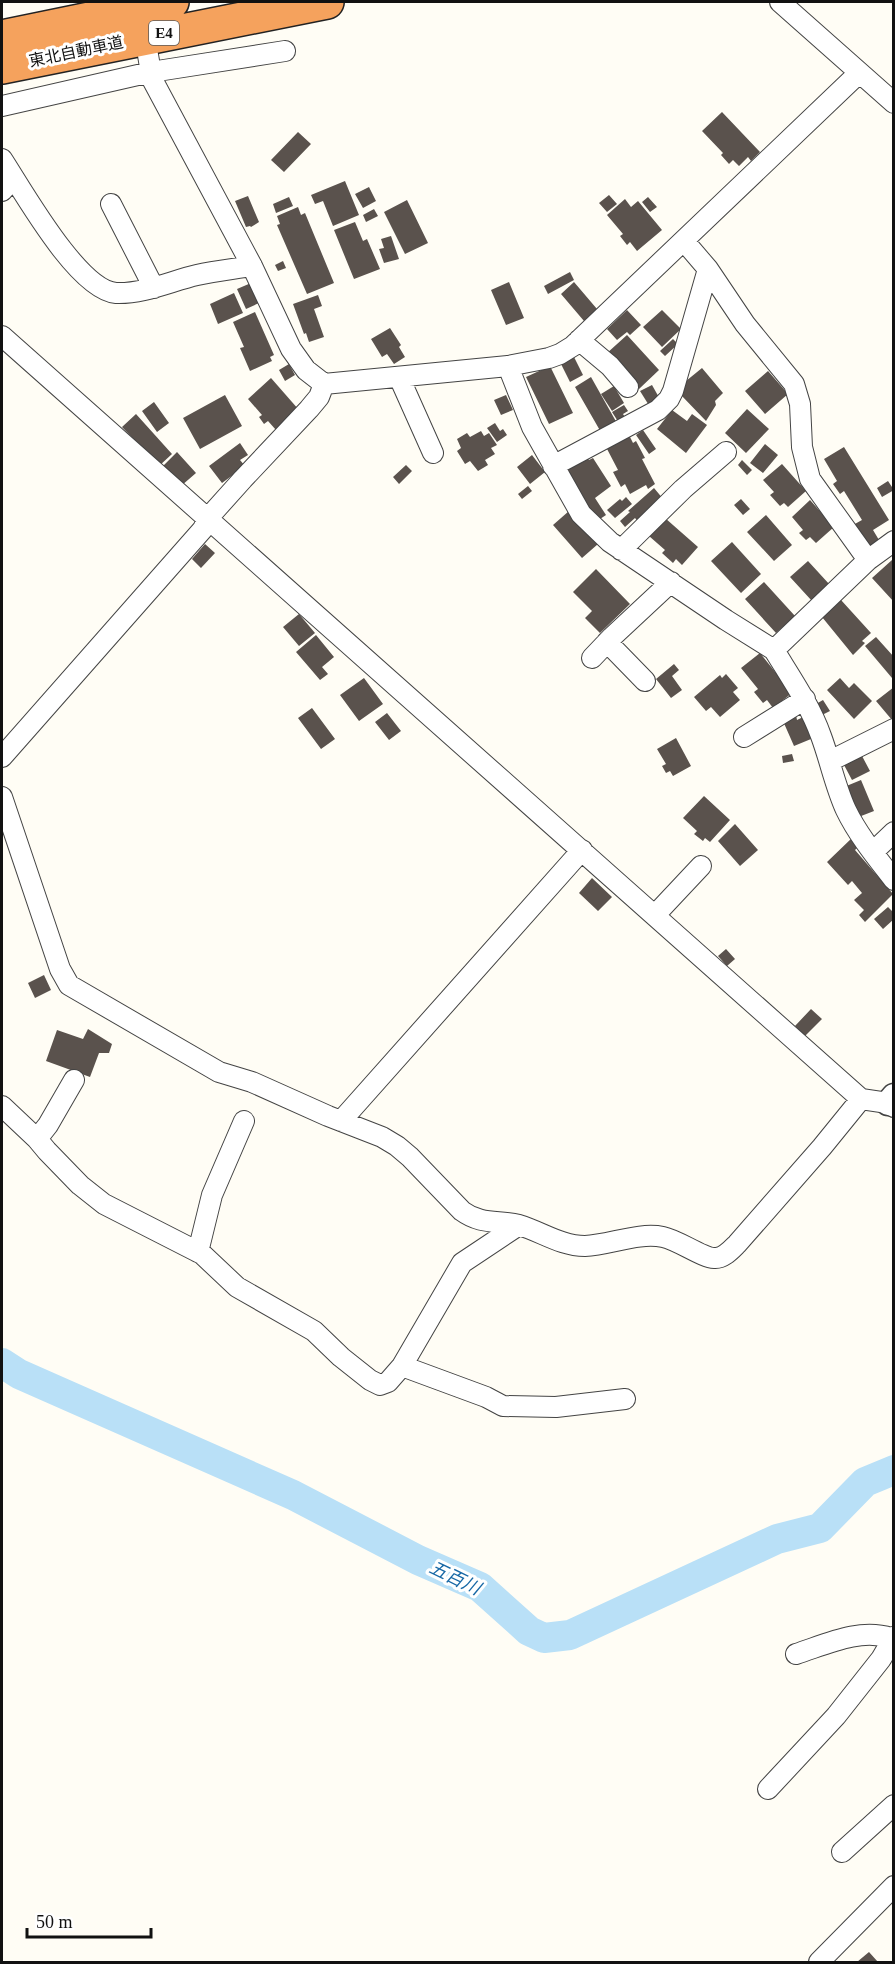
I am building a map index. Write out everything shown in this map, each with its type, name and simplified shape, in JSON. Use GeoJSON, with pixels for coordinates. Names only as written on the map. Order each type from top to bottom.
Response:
{"type":"FeatureCollection","features":[{"type":"Feature","properties":{"kind":"highway","name":"東北自動車道"},"geometry":{"type":"LineString","coordinates":[[2,37],[172,2]]}},
{"type":"Feature","properties":{"kind":"highway","name":"東北自動車道"},"geometry":{"type":"LineString","coordinates":[[2,67],[327,2]]}},
{"type":"Feature","properties":{"kind":"street"},"geometry":{"type":"LineString","coordinates":[[780,2],[894,104]]}},
{"type":"Feature","properties":{"kind":"street"},"geometry":{"type":"LineString","coordinates":[[2,106],[149,64],[285,51]]}},
{"type":"Feature","properties":{"kind":"street"},"geometry":{"type":"LineString","coordinates":[[149,64],[152,79],[252,266],[294,355],[306,370],[324,384],[508,366],[560,354],[579,340],[859,73]]}},
{"type":"Feature","properties":{"kind":"street"},"geometry":{"type":"LineString","coordinates":[[2,159],[8,184],[70,260],[95,285],[110,292],[154,288],[198,275],[252,266]]}},
{"type":"Feature","properties":{"kind":"street"},"geometry":{"type":"LineString","coordinates":[[111,204],[154,288]]}},
{"type":"Feature","properties":{"kind":"street"},"geometry":{"type":"LineString","coordinates":[[684,241],[708,269],[745,324],[794,384],[800,404],[801,440],[810,480],[868,560]]}},
{"type":"Feature","properties":{"kind":"street"},"geometry":{"type":"LineString","coordinates":[[553,466],[636,423],[658,410],[669,399],[708,269]]}},
{"type":"Feature","properties":{"kind":"street"},"geometry":{"type":"LineString","coordinates":[[2,336],[861,1099],[892,1102]]}},
{"type":"Feature","properties":{"kind":"street"},"geometry":{"type":"LineString","coordinates":[[579,340],[610,366],[628,387]]}},
{"type":"Feature","properties":{"kind":"street"},"geometry":{"type":"LineString","coordinates":[[508,366],[532,427],[581,514],[599,533],[621,550],[774,650],[805,699],[820,733],[835,784],[847,811],[894,880]]}},
{"type":"Feature","properties":{"kind":"street"},"geometry":{"type":"LineString","coordinates":[[399,377],[433,453]]}},
{"type":"Feature","properties":{"kind":"street"},"geometry":{"type":"LineString","coordinates":[[2,757],[203,529],[208,519],[243,479],[309,409],[319,397],[324,384]]}},
{"type":"Feature","properties":{"kind":"street"},"geometry":{"type":"LineString","coordinates":[[621,550],[683,489],[726,452]]}},
{"type":"Feature","properties":{"kind":"street"},"geometry":{"type":"LineString","coordinates":[[774,650],[868,560],[894,541]]}},
{"type":"Feature","properties":{"kind":"street"},"geometry":{"type":"LineString","coordinates":[[592,658],[671,582]]}},
{"type":"Feature","properties":{"kind":"street"},"geometry":{"type":"LineString","coordinates":[[607,642],[645,681]]}},
{"type":"Feature","properties":{"kind":"street"},"geometry":{"type":"LineString","coordinates":[[744,737],[805,699]]}},
{"type":"Feature","properties":{"kind":"street"},"geometry":{"type":"LineString","coordinates":[[830,761],[894,729]]}},
{"type":"Feature","properties":{"kind":"street"},"geometry":{"type":"LineString","coordinates":[[2,797],[60,969],[69,986],[219,1072],[252,1082],[382,1137],[397,1146],[474,1220],[519,1225],[555,1240],[582,1246],[603,1245],[644,1236],[662,1237],[713,1258],[719,1258],[737,1244],[861,1099]]}},
{"type":"Feature","properties":{"kind":"street"},"geometry":{"type":"LineString","coordinates":[[873,852],[894,832]]}},
{"type":"Feature","properties":{"kind":"street"},"geometry":{"type":"LineString","coordinates":[[341,1121],[582,850]]}},
{"type":"Feature","properties":{"kind":"street"},"geometry":{"type":"LineString","coordinates":[[655,915],[701,866]]}},
{"type":"Feature","properties":{"kind":"street"},"geometry":{"type":"LineString","coordinates":[[37,1139],[48,1125],[74,1080]]}},
{"type":"Feature","properties":{"kind":"street"},"geometry":{"type":"LineString","coordinates":[[2,1106],[80,1185],[104,1204],[198,1252],[237,1287],[314,1331],[341,1357],[380,1385],[388,1382],[402,1366],[462,1263],[519,1225]]}},
{"type":"Feature","properties":{"kind":"street"},"geometry":{"type":"LineString","coordinates":[[198,1252],[212,1195],[244,1121]]}},
{"type":"Feature","properties":{"kind":"street"},"geometry":{"type":"LineString","coordinates":[[402,1366],[486,1397],[503,1406],[556,1407],[625,1399]]}},
{"type":"Feature","properties":{"kind":"street"},"geometry":{"type":"LineString","coordinates":[[768,1789],[836,1716],[881,1659],[892,1637],[880,1634],[856,1635],[796,1654]]}},
{"type":"Feature","properties":{"kind":"street"},"geometry":{"type":"LineString","coordinates":[[842,1852],[894,1805]]}},
{"type":"Feature","properties":{"kind":"street"},"geometry":{"type":"LineString","coordinates":[[819,1962],[894,1886]]}},
{"type":"Feature","properties":{"kind":"building"},"geometry":{"type":"Polygon","coordinates":[[[722,112],[760,152],[751,161],[748,157],[739,166],[733,160],[729,164],[721,155],[723,153],[702,131],[722,112]]]}},
{"type":"Feature","properties":{"kind":"building"},"geometry":{"type":"Polygon","coordinates":[[[298,132],[311,144],[284,172],[271,160],[298,132]]]}},
{"type":"Feature","properties":{"kind":"building"},"geometry":{"type":"Polygon","coordinates":[[[345,181],[359,215],[333,226],[323,201],[315,204],[311,195],[345,181]]]}},
{"type":"Feature","properties":{"kind":"building"},"geometry":{"type":"Polygon","coordinates":[[[369,187],[376,201],[363,208],[355,194],[369,187]]]}},
{"type":"Feature","properties":{"kind":"building"},"geometry":{"type":"Polygon","coordinates":[[[609,195],[617,204],[607,212],[599,203],[609,195]]]}},
{"type":"Feature","properties":{"kind":"building"},"geometry":{"type":"Polygon","coordinates":[[[248,196],[259,222],[251,227],[246,227],[235,201],[248,196]]]}},
{"type":"Feature","properties":{"kind":"building"},"geometry":{"type":"Polygon","coordinates":[[[289,197],[293,206],[276,213],[273,204],[289,197]]]}},
{"type":"Feature","properties":{"kind":"building"},"geometry":{"type":"Polygon","coordinates":[[[648,197],[657,207],[650,212],[642,202],[648,197]]]}},
{"type":"Feature","properties":{"kind":"building"},"geometry":{"type":"Polygon","coordinates":[[[625,199],[631,207],[638,201],[662,230],[637,251],[630,242],[627,245],[620,236],[623,234],[607,215],[625,199]]]}},
{"type":"Feature","properties":{"kind":"building"},"geometry":{"type":"Polygon","coordinates":[[[407,200],[428,243],[405,254],[384,212],[407,200]]]}},
{"type":"Feature","properties":{"kind":"building"},"geometry":{"type":"Polygon","coordinates":[[[298,207],[301,215],[305,213],[334,283],[307,294],[277,225],[280,224],[277,216],[298,207]]]}},
{"type":"Feature","properties":{"kind":"building"},"geometry":{"type":"Polygon","coordinates":[[[374,209],[378,216],[366,222],[363,215],[374,209]]]}},
{"type":"Feature","properties":{"kind":"building"},"geometry":{"type":"Polygon","coordinates":[[[355,222],[363,241],[367,239],[380,269],[354,279],[334,230],[355,222]]]}},
{"type":"Feature","properties":{"kind":"building"},"geometry":{"type":"Polygon","coordinates":[[[391,236],[399,259],[384,263],[379,249],[384,248],[381,239],[391,236]]]}},
{"type":"Feature","properties":{"kind":"building"},"geometry":{"type":"Polygon","coordinates":[[[283,261],[286,268],[278,271],[275,265],[283,261]]]}},
{"type":"Feature","properties":{"kind":"building"},"geometry":{"type":"Polygon","coordinates":[[[570,272],[574,280],[548,294],[544,286],[570,272]]]}},
{"type":"Feature","properties":{"kind":"building"},"geometry":{"type":"Polygon","coordinates":[[[509,282],[524,318],[506,325],[491,290],[509,282]]]}},
{"type":"Feature","properties":{"kind":"building"},"geometry":{"type":"Polygon","coordinates":[[[574,282],[597,309],[584,321],[561,294],[574,282]]]}},
{"type":"Feature","properties":{"kind":"building"},"geometry":{"type":"Polygon","coordinates":[[[251,283],[259,303],[246,309],[237,289],[251,283]]]}},
{"type":"Feature","properties":{"kind":"building"},"geometry":{"type":"Polygon","coordinates":[[[234,293],[243,313],[218,324],[210,304],[234,293]]]}},
{"type":"Feature","properties":{"kind":"building"},"geometry":{"type":"Polygon","coordinates":[[[318,295],[322,306],[314,309],[324,337],[309,342],[293,304],[318,295]]]}},
{"type":"Feature","properties":{"kind":"building"},"geometry":{"type":"Polygon","coordinates":[[[627,310],[641,325],[630,335],[627,332],[617,340],[607,329],[627,310]]]}},
{"type":"Feature","properties":{"kind":"building"},"geometry":{"type":"Polygon","coordinates":[[[662,310],[681,329],[662,347],[643,327],[662,310]]]}},
{"type":"Feature","properties":{"kind":"building"},"geometry":{"type":"Polygon","coordinates":[[[255,312],[274,355],[270,357],[272,361],[250,371],[240,348],[244,347],[233,322],[255,312]]]}},
{"type":"Feature","properties":{"kind":"building"},"geometry":{"type":"Polygon","coordinates":[[[390,328],[401,345],[399,347],[405,357],[394,364],[387,354],[382,357],[371,339],[390,328]]]}},
{"type":"Feature","properties":{"kind":"building"},"geometry":{"type":"Polygon","coordinates":[[[627,335],[659,370],[639,389],[606,354],[627,335]]]}},
{"type":"Feature","properties":{"kind":"building"},"geometry":{"type":"Polygon","coordinates":[[[673,339],[678,344],[665,356],[660,351],[673,339]]]}},
{"type":"Feature","properties":{"kind":"building"},"geometry":{"type":"Polygon","coordinates":[[[574,357],[583,375],[570,382],[561,364],[574,357]]]}},
{"type":"Feature","properties":{"kind":"building"},"geometry":{"type":"Polygon","coordinates":[[[289,364],[295,375],[285,381],[279,370],[289,364]]]}},
{"type":"Feature","properties":{"kind":"building"},"geometry":{"type":"Polygon","coordinates":[[[550,366],[573,413],[549,424],[526,377],[550,366]]]}},
{"type":"Feature","properties":{"kind":"building"},"geometry":{"type":"Polygon","coordinates":[[[702,368],[723,393],[715,401],[716,405],[706,421],[680,394],[686,381],[702,368]]]}},
{"type":"Feature","properties":{"kind":"building"},"geometry":{"type":"Polygon","coordinates":[[[768,371],[788,394],[765,414],[745,391],[768,371]]]}},
{"type":"Feature","properties":{"kind":"building"},"geometry":{"type":"Polygon","coordinates":[[[591,377],[618,425],[602,434],[575,387],[591,377]]]}},
{"type":"Feature","properties":{"kind":"building"},"geometry":{"type":"Polygon","coordinates":[[[271,378],[299,410],[276,430],[268,421],[264,424],[259,417],[262,415],[248,399],[271,378]]]}},
{"type":"Feature","properties":{"kind":"building"},"geometry":{"type":"Polygon","coordinates":[[[652,385],[661,401],[650,407],[640,391],[652,385]]]}},
{"type":"Feature","properties":{"kind":"building"},"geometry":{"type":"Polygon","coordinates":[[[614,386],[624,403],[612,411],[601,394],[614,386]]]}},
{"type":"Feature","properties":{"kind":"building"},"geometry":{"type":"Polygon","coordinates":[[[225,395],[242,426],[200,449],[183,418],[225,395]]]}},
{"type":"Feature","properties":{"kind":"building"},"geometry":{"type":"Polygon","coordinates":[[[506,395],[513,410],[501,415],[494,400],[506,395]]]}},
{"type":"Feature","properties":{"kind":"building"},"geometry":{"type":"Polygon","coordinates":[[[154,402],[169,423],[157,432],[142,411],[154,402]]]}},
{"type":"Feature","properties":{"kind":"building"},"geometry":{"type":"Polygon","coordinates":[[[624,405],[628,411],[623,414],[626,419],[619,423],[612,412],[624,405]]]}},
{"type":"Feature","properties":{"kind":"building"},"geometry":{"type":"Polygon","coordinates":[[[747,409],[769,429],[746,453],[725,433],[747,409]]]}},
{"type":"Feature","properties":{"kind":"building"},"geometry":{"type":"Polygon","coordinates":[[[672,410],[687,421],[692,414],[707,425],[686,453],[657,429],[672,410]]]}},
{"type":"Feature","properties":{"kind":"building"},"geometry":{"type":"Polygon","coordinates":[[[136,414],[172,454],[159,466],[122,427],[136,414]]]}},
{"type":"Feature","properties":{"kind":"building"},"geometry":{"type":"Polygon","coordinates":[[[495,423],[500,431],[503,429],[507,435],[497,442],[487,428],[495,423]]]}},
{"type":"Feature","properties":{"kind":"building"},"geometry":{"type":"Polygon","coordinates":[[[643,430],[656,449],[649,454],[636,435],[643,430]]]}},
{"type":"Feature","properties":{"kind":"building"},"geometry":{"type":"Polygon","coordinates":[[[481,431],[484,436],[489,433],[497,445],[491,448],[495,454],[485,460],[488,465],[478,471],[470,461],[465,464],[457,451],[461,448],[457,439],[467,433],[470,437],[481,431]]]}},
{"type":"Feature","properties":{"kind":"building"},"geometry":{"type":"Polygon","coordinates":[[[629,435],[633,443],[636,441],[655,484],[648,489],[646,485],[630,494],[625,484],[621,487],[613,472],[618,470],[606,447],[629,435]]]}},
{"type":"Feature","properties":{"kind":"building"},"geometry":{"type":"Polygon","coordinates":[[[240,443],[248,455],[240,460],[245,466],[222,483],[209,466],[240,443]]]}},
{"type":"Feature","properties":{"kind":"building"},"geometry":{"type":"Polygon","coordinates":[[[765,444],[778,455],[763,473],[750,463],[765,444]]]}},
{"type":"Feature","properties":{"kind":"building"},"geometry":{"type":"Polygon","coordinates":[[[844,447],[889,520],[873,530],[879,540],[867,548],[853,525],[862,520],[844,491],[840,494],[833,484],[837,481],[824,459],[844,447]]]}},
{"type":"Feature","properties":{"kind":"building"},"geometry":{"type":"Polygon","coordinates":[[[177,452],[196,473],[181,486],[163,466],[177,452]]]}},
{"type":"Feature","properties":{"kind":"building"},"geometry":{"type":"Polygon","coordinates":[[[532,455],[545,472],[530,484],[517,467],[532,455]]]}},
{"type":"Feature","properties":{"kind":"building"},"geometry":{"type":"Polygon","coordinates":[[[586,456],[589,460],[593,458],[611,486],[595,498],[606,515],[597,521],[563,471],[586,456]]]}},
{"type":"Feature","properties":{"kind":"building"},"geometry":{"type":"Polygon","coordinates":[[[742,460],[752,470],[747,475],[738,465],[742,460]]]}},
{"type":"Feature","properties":{"kind":"building"},"geometry":{"type":"Polygon","coordinates":[[[782,464],[806,491],[788,507],[784,503],[780,506],[770,495],[774,492],[763,480],[782,464]]]}},
{"type":"Feature","properties":{"kind":"building"},"geometry":{"type":"Polygon","coordinates":[[[406,465],[412,471],[399,484],[393,477],[406,465]]]}},
{"type":"Feature","properties":{"kind":"building"},"geometry":{"type":"Polygon","coordinates":[[[888,481],[894,490],[882,497],[877,488],[888,481]]]}},
{"type":"Feature","properties":{"kind":"building"},"geometry":{"type":"Polygon","coordinates":[[[528,486],[532,491],[522,499],[518,494],[528,486]]]}},
{"type":"Feature","properties":{"kind":"building"},"geometry":{"type":"Polygon","coordinates":[[[654,488],[664,500],[639,523],[635,518],[625,527],[620,521],[654,488]]]}},
{"type":"Feature","properties":{"kind":"building"},"geometry":{"type":"Polygon","coordinates":[[[626,497],[632,504],[615,518],[607,510],[626,497]]]}},
{"type":"Feature","properties":{"kind":"building"},"geometry":{"type":"Polygon","coordinates":[[[741,499],[750,509],[743,515],[734,505],[741,499]]]}},
{"type":"Feature","properties":{"kind":"building"},"geometry":{"type":"Polygon","coordinates":[[[810,500],[834,527],[816,543],[810,537],[806,540],[799,533],[803,530],[792,517],[810,500]]]}},
{"type":"Feature","properties":{"kind":"building"},"geometry":{"type":"Polygon","coordinates":[[[569,511],[598,544],[582,558],[553,525],[569,511]]]}},
{"type":"Feature","properties":{"kind":"building"},"geometry":{"type":"Polygon","coordinates":[[[766,515],[792,545],[774,561],[747,532],[766,515]]]}},
{"type":"Feature","properties":{"kind":"building"},"geometry":{"type":"Polygon","coordinates":[[[665,518],[698,547],[682,565],[676,559],[673,563],[662,553],[665,550],[649,536],[665,518]]]}},
{"type":"Feature","properties":{"kind":"building"},"geometry":{"type":"Polygon","coordinates":[[[732,542],[761,574],[741,593],[711,561],[732,542]]]}},
{"type":"Feature","properties":{"kind":"building"},"geometry":{"type":"Polygon","coordinates":[[[205,544],[215,553],[201,568],[192,559],[205,544]]]}},
{"type":"Feature","properties":{"kind":"building"},"geometry":{"type":"Polygon","coordinates":[[[892,560],[894,561],[894,602],[872,578],[892,560]]]}},
{"type":"Feature","properties":{"kind":"building"},"geometry":{"type":"Polygon","coordinates":[[[808,561],[830,585],[812,601],[790,577],[808,561]]]}},
{"type":"Feature","properties":{"kind":"building"},"geometry":{"type":"Polygon","coordinates":[[[596,569],[630,604],[600,633],[585,618],[592,611],[573,592],[596,569]]]}},
{"type":"Feature","properties":{"kind":"building"},"geometry":{"type":"Polygon","coordinates":[[[764,582],[795,616],[776,633],[745,599],[764,582]]]}},
{"type":"Feature","properties":{"kind":"building"},"geometry":{"type":"Polygon","coordinates":[[[841,600],[871,633],[862,641],[865,643],[853,655],[822,617],[841,600]]]}},
{"type":"Feature","properties":{"kind":"building"},"geometry":{"type":"Polygon","coordinates":[[[299,614],[315,633],[299,646],[283,627],[299,614]]]}},
{"type":"Feature","properties":{"kind":"building"},"geometry":{"type":"Polygon","coordinates":[[[316,635],[334,657],[322,667],[328,674],[320,680],[296,652],[316,635]]]}},
{"type":"Feature","properties":{"kind":"building"},"geometry":{"type":"Polygon","coordinates":[[[876,637],[894,657],[892,678],[865,646],[876,637]]]}},
{"type":"Feature","properties":{"kind":"building"},"geometry":{"type":"Polygon","coordinates":[[[760,653],[792,693],[773,708],[767,700],[763,703],[754,692],[758,689],[741,668],[760,653]]]}},
{"type":"Feature","properties":{"kind":"building"},"geometry":{"type":"Polygon","coordinates":[[[674,664],[679,670],[672,676],[682,690],[671,698],[656,679],[674,664]]]}},
{"type":"Feature","properties":{"kind":"building"},"geometry":{"type":"Polygon","coordinates":[[[726,674],[738,688],[733,692],[740,700],[720,717],[711,707],[706,711],[694,697],[720,675],[722,678],[726,674]]]}},
{"type":"Feature","properties":{"kind":"building"},"geometry":{"type":"Polygon","coordinates":[[[364,678],[383,704],[359,721],[340,695],[364,678]]]}},
{"type":"Feature","properties":{"kind":"building"},"geometry":{"type":"Polygon","coordinates":[[[840,678],[849,688],[854,683],[872,701],[854,719],[827,690],[840,678]]]}},
{"type":"Feature","properties":{"kind":"building"},"geometry":{"type":"Polygon","coordinates":[[[894,687],[894,719],[892,720],[876,701],[894,687]]]}},
{"type":"Feature","properties":{"kind":"building"},"geometry":{"type":"Polygon","coordinates":[[[823,700],[830,711],[822,715],[816,704],[823,700]]]}},
{"type":"Feature","properties":{"kind":"building"},"geometry":{"type":"Polygon","coordinates":[[[312,708],[335,739],[321,749],[298,718],[312,708]]]}},
{"type":"Feature","properties":{"kind":"building"},"geometry":{"type":"Polygon","coordinates":[[[387,713],[401,731],[389,740],[375,722],[387,713]]]}},
{"type":"Feature","properties":{"kind":"building"},"geometry":{"type":"Polygon","coordinates":[[[796,715],[797,720],[803,717],[811,739],[794,746],[783,721],[796,715]]]}},
{"type":"Feature","properties":{"kind":"building"},"geometry":{"type":"Polygon","coordinates":[[[676,738],[691,766],[673,776],[670,771],[666,773],[662,766],[666,764],[657,749],[676,738]]]}},
{"type":"Feature","properties":{"kind":"building"},"geometry":{"type":"Polygon","coordinates":[[[792,754],[794,761],[783,763],[782,756],[792,754]]]}},
{"type":"Feature","properties":{"kind":"building"},"geometry":{"type":"Polygon","coordinates":[[[862,756],[870,771],[852,780],[844,765],[862,756]]]}},
{"type":"Feature","properties":{"kind":"building"},"geometry":{"type":"Polygon","coordinates":[[[861,780],[874,811],[856,818],[844,787],[861,780]]]}},
{"type":"Feature","properties":{"kind":"building"},"geometry":{"type":"Polygon","coordinates":[[[704,796],[730,820],[710,842],[705,838],[703,841],[694,834],[697,831],[683,818],[704,796]]]}},
{"type":"Feature","properties":{"kind":"building"},"geometry":{"type":"Polygon","coordinates":[[[735,824],[758,850],[740,866],[718,841],[735,824]]]}},
{"type":"Feature","properties":{"kind":"building"},"geometry":{"type":"Polygon","coordinates":[[[853,837],[860,845],[855,850],[893,894],[865,922],[859,915],[864,910],[854,900],[862,893],[852,881],[848,885],[827,862],[853,837]]]}},
{"type":"Feature","properties":{"kind":"building"},"geometry":{"type":"Polygon","coordinates":[[[592,878],[612,897],[598,911],[579,893],[592,878]]]}},
{"type":"Feature","properties":{"kind":"building"},"geometry":{"type":"Polygon","coordinates":[[[888,907],[894,913],[894,919],[883,929],[874,919],[888,907]]]}},
{"type":"Feature","properties":{"kind":"building"},"geometry":{"type":"Polygon","coordinates":[[[726,949],[735,959],[727,966],[718,956],[726,949]]]}},
{"type":"Feature","properties":{"kind":"building"},"geometry":{"type":"Polygon","coordinates":[[[44,975],[51,990],[35,998],[28,983],[44,975]]]}},
{"type":"Feature","properties":{"kind":"building"},"geometry":{"type":"Polygon","coordinates":[[[811,1009],[822,1019],[805,1036],[795,1026],[811,1009]]]}},
{"type":"Feature","properties":{"kind":"building"},"geometry":{"type":"Polygon","coordinates":[[[88,1029],[112,1044],[109,1053],[99,1053],[90,1077],[46,1061],[57,1030],[83,1039],[88,1029]]]}},
{"type":"Feature","properties":{"kind":"building"},"geometry":{"type":"Polygon","coordinates":[[[869,1952],[878,1962],[857,1962],[869,1952]]]}},
{"type":"Feature","properties":{"kind":"waterway","name":"五百川"},"geometry":{"type":"LineString","coordinates":[[2,1363],[19,1374],[293,1495],[418,1560],[480,1587],[529,1631],[544,1638],[570,1635],[777,1539],[820,1528],[865,1482],[894,1470]]}}]}
